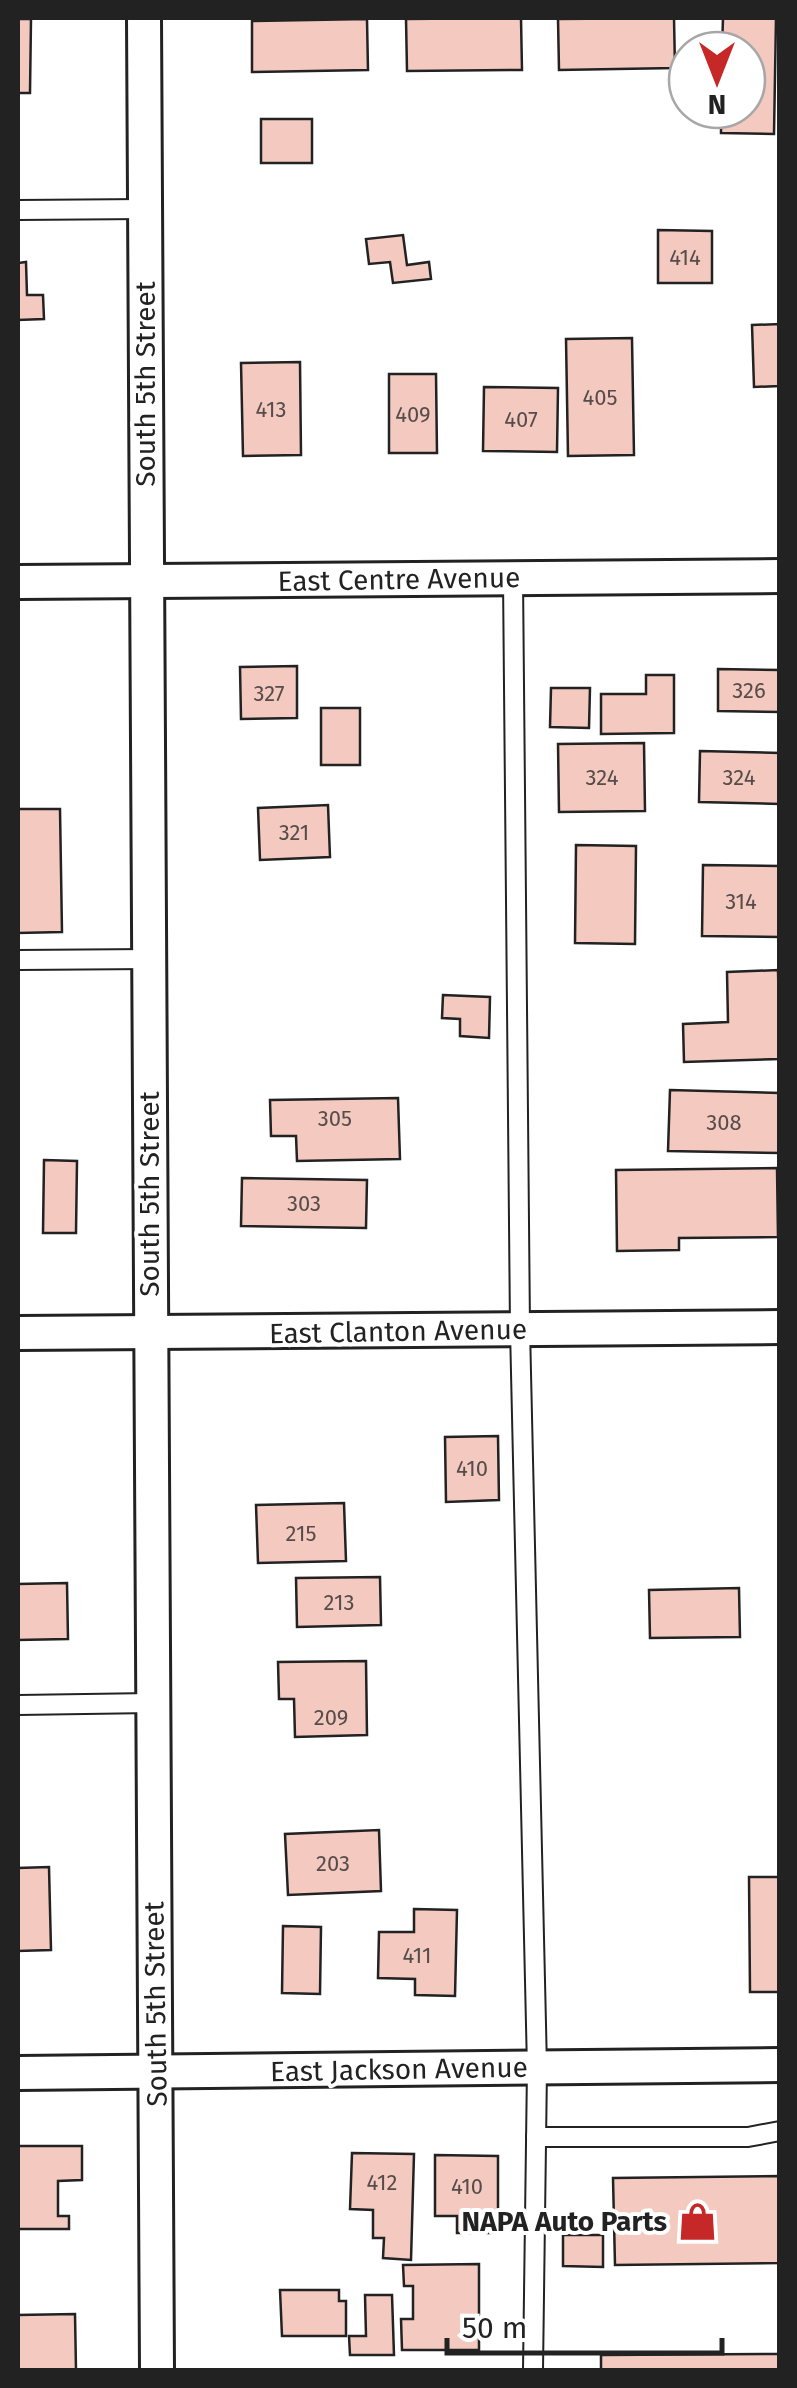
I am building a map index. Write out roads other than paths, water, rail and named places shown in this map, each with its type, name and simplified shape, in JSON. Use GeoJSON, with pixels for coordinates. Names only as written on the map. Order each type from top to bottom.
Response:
{"type":"FeatureCollection","features":[{"type":"Feature","properties":{"kind":"street","name":"South 5th Street"},"geometry":{"type":"LineString","coordinates":[[144,18],[156,2370]]}},
{"type":"Feature","properties":{"kind":"street","name":"East Centre Avenue"},"geometry":{"type":"LineString","coordinates":[[18,582],[780,576]]}},
{"type":"Feature","properties":{"kind":"street","name":"East Clanton Avenue"},"geometry":{"type":"LineString","coordinates":[[18,1333],[780,1327]]}},
{"type":"Feature","properties":{"kind":"street","name":"East Jackson Avenue"},"geometry":{"type":"LineString","coordinates":[[18,2072],[780,2065]]}},
{"type":"Feature","properties":{"kind":"lane"},"geometry":{"type":"LineString","coordinates":[[18,210],[144,209]]}},
{"type":"Feature","properties":{"kind":"lane"},"geometry":{"type":"LineString","coordinates":[[513,578],[520,1329],[537,2068],[534,2370]]}},
{"type":"Feature","properties":{"kind":"lane"},"geometry":{"type":"LineString","coordinates":[[18,960],[149,959]]}},
{"type":"Feature","properties":{"kind":"lane"},"geometry":{"type":"LineString","coordinates":[[18,1705],[152,1704]]}},
{"type":"Feature","properties":{"kind":"lane"},"geometry":{"type":"LineString","coordinates":[[536,2137],[748,2137],[780,2130]]}},
{"type":"Feature","properties":{"kind":"place","name":"NAPA Auto Parts"},"geometry":{"type":"Point","coordinates":[697,2221]}}]}
